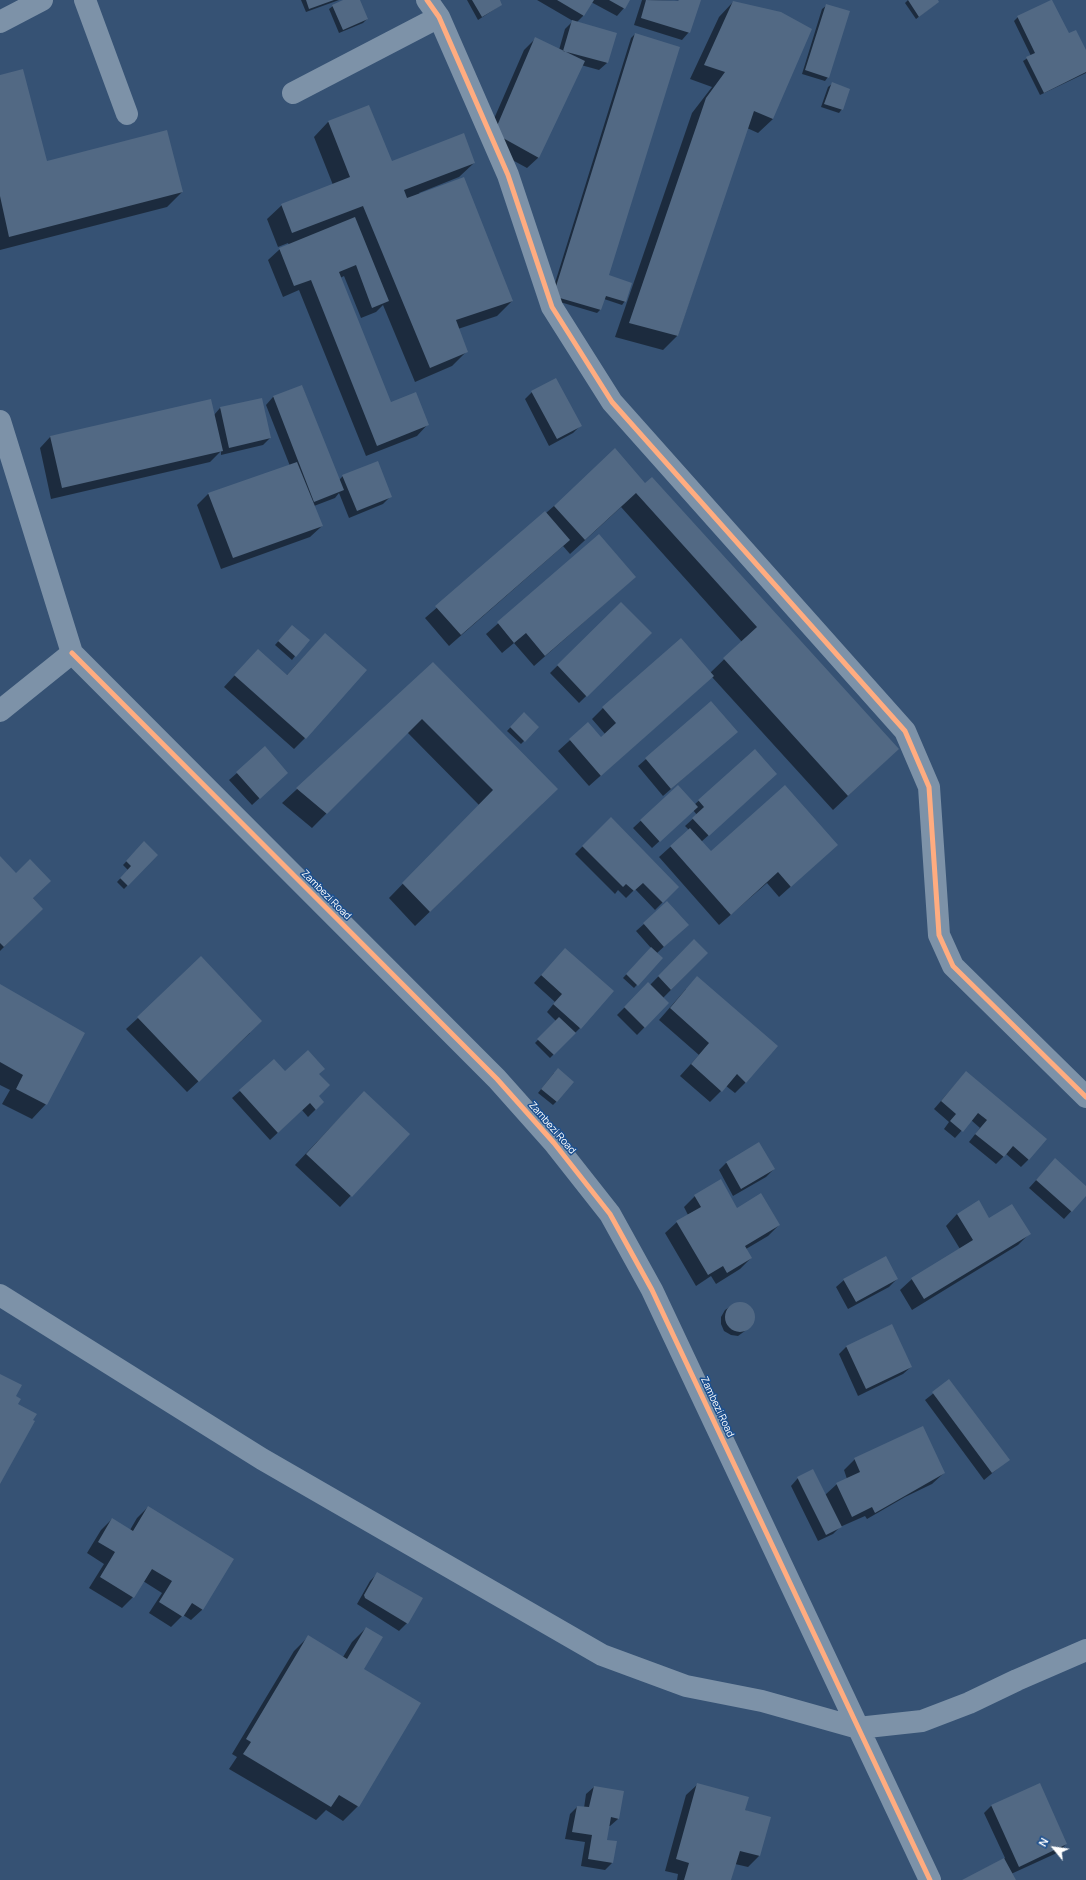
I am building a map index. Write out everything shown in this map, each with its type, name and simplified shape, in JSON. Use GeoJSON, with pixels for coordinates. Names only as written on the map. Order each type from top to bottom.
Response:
{"type":"FeatureCollection","features":[{"type":"Feature","properties":{"kind":"street"},"geometry":{"type":"LineString","coordinates":[[0,22],[42,0]]}},
{"type":"Feature","properties":{"kind":"street"},"geometry":{"type":"LineString","coordinates":[[85,0],[127,114]]}},
{"type":"Feature","properties":{"kind":"street"},"geometry":{"type":"LineString","coordinates":[[292,93],[433,8],[508,175],[552,307],[612,402],[905,731],[929,787],[939,935],[953,966],[1086,1097]]}},
{"type":"Feature","properties":{"kind":"street"},"geometry":{"type":"LineString","coordinates":[[0,421],[72,654],[0,711]]}},
{"type":"Feature","properties":{"kind":"street","name":"Zambezi Road"},"geometry":{"type":"LineString","coordinates":[[72,654],[497,1079],[554,1143],[610,1214],[652,1290],[930,1880]]}},
{"type":"Feature","properties":{"kind":"street"},"geometry":{"type":"LineString","coordinates":[[0,1295],[262,1459],[602,1655],[686,1686],[762,1701],[858,1728],[922,1721],[969,1703],[1086,1650]]}},
{"type":"Feature","properties":{"kind":"building"},"geometry":{"type":"Polygon","coordinates":[[[306,0],[334,0],[309,9],[306,0]]]}},
{"type":"Feature","properties":{"kind":"building"},"geometry":{"type":"Polygon","coordinates":[[[343,0],[360,0],[368,19],[343,30],[332,5],[343,0]]]}},
{"type":"Feature","properties":{"kind":"building"},"geometry":{"type":"Polygon","coordinates":[[[472,0],[500,0],[502,5],[482,17],[472,0]]]}},
{"type":"Feature","properties":{"kind":"building"},"geometry":{"type":"Polygon","coordinates":[[[557,0],[594,0],[584,16],[557,0]]]}},
{"type":"Feature","properties":{"kind":"building"},"geometry":{"type":"Polygon","coordinates":[[[609,0],[630,0],[625,9],[609,0]]]}},
{"type":"Feature","properties":{"kind":"building"},"geometry":{"type":"Polygon","coordinates":[[[646,0],[701,0],[690,33],[641,18],[646,0]]]}},
{"type":"Feature","properties":{"kind":"building"},"geometry":{"type":"Polygon","coordinates":[[[908,0],[938,0],[939,2],[919,17],[908,0]]]}},
{"type":"Feature","properties":{"kind":"building"},"geometry":{"type":"Polygon","coordinates":[[[1051,0],[1069,33],[1076,30],[1086,50],[1086,72],[1044,93],[1026,57],[1035,53],[1017,16],[1051,0]]]}},
{"type":"Feature","properties":{"kind":"building"},"geometry":{"type":"Polygon","coordinates":[[[733,1],[781,12],[812,29],[773,119],[754,111],[678,336],[629,323],[706,98],[725,72],[704,65],[733,1]]]}},
{"type":"Feature","properties":{"kind":"building"},"geometry":{"type":"Polygon","coordinates":[[[826,4],[850,11],[829,78],[805,70],[826,4]]]}},
{"type":"Feature","properties":{"kind":"building"},"geometry":{"type":"Polygon","coordinates":[[[572,20],[617,33],[608,63],[563,51],[572,20]]]}},
{"type":"Feature","properties":{"kind":"building"},"geometry":{"type":"Polygon","coordinates":[[[635,33],[680,47],[609,275],[632,283],[626,302],[606,296],[601,310],[553,296],[635,33]]]}},
{"type":"Feature","properties":{"kind":"building"},"geometry":{"type":"Polygon","coordinates":[[[535,37],[585,61],[539,158],[494,133],[535,37]]]}},
{"type":"Feature","properties":{"kind":"building"},"geometry":{"type":"Polygon","coordinates":[[[23,69],[47,161],[167,130],[183,192],[9,237],[0,196],[0,75],[23,69]]]}},
{"type":"Feature","properties":{"kind":"building"},"geometry":{"type":"Polygon","coordinates":[[[832,82],[850,89],[843,110],[824,104],[832,82]]]}},
{"type":"Feature","properties":{"kind":"building"},"geometry":{"type":"Polygon","coordinates":[[[369,105],[392,161],[464,133],[475,163],[404,190],[407,198],[464,177],[513,301],[456,320],[468,352],[430,368],[363,206],[292,233],[281,204],[350,177],[328,121],[369,105]]]}},
{"type":"Feature","properties":{"kind":"building"},"geometry":{"type":"Polygon","coordinates":[[[355,217],[389,301],[372,308],[356,265],[339,272],[391,402],[416,392],[429,425],[377,446],[311,280],[294,286],[279,248],[355,217]]]}},
{"type":"Feature","properties":{"kind":"building"},"geometry":{"type":"Polygon","coordinates":[[[556,378],[582,426],[557,439],[531,391],[556,378]]]}},
{"type":"Feature","properties":{"kind":"building"},"geometry":{"type":"Polygon","coordinates":[[[302,385],[344,490],[314,502],[273,396],[302,385]]]}},
{"type":"Feature","properties":{"kind":"building"},"geometry":{"type":"Polygon","coordinates":[[[262,398],[271,438],[229,448],[220,407],[262,398]]]}},
{"type":"Feature","properties":{"kind":"building"},"geometry":{"type":"Polygon","coordinates":[[[211,399],[223,451],[62,488],[50,436],[211,399]]]}},
{"type":"Feature","properties":{"kind":"building"},"geometry":{"type":"Polygon","coordinates":[[[615,448],[645,483],[652,477],[899,749],[848,796],[723,658],[757,627],[636,493],[585,540],[554,506],[615,448]]]}},
{"type":"Feature","properties":{"kind":"building"},"geometry":{"type":"Polygon","coordinates":[[[378,461],[392,497],[357,511],[342,475],[378,461]]]}},
{"type":"Feature","properties":{"kind":"building"},"geometry":{"type":"Polygon","coordinates":[[[297,462],[323,526],[233,558],[208,493],[297,462]]]}},
{"type":"Feature","properties":{"kind":"building"},"geometry":{"type":"Polygon","coordinates":[[[545,511],[570,540],[461,635],[435,606],[545,511]]]}},
{"type":"Feature","properties":{"kind":"building"},"geometry":{"type":"Polygon","coordinates":[[[599,534],[636,577],[545,656],[526,633],[514,643],[497,622],[599,534]]]}},
{"type":"Feature","properties":{"kind":"building"},"geometry":{"type":"Polygon","coordinates":[[[621,602],[652,633],[587,697],[557,665],[621,602]]]}},
{"type":"Feature","properties":{"kind":"building"},"geometry":{"type":"Polygon","coordinates":[[[292,625],[310,640],[296,657],[278,641],[292,625]]]}},
{"type":"Feature","properties":{"kind":"building"},"geometry":{"type":"Polygon","coordinates":[[[325,633],[367,670],[306,739],[234,675],[258,649],[287,675],[325,633]]]}},
{"type":"Feature","properties":{"kind":"building"},"geometry":{"type":"Polygon","coordinates":[[[681,638],[714,676],[601,776],[569,739],[588,722],[601,737],[616,723],[602,707],[681,638]]]}},
{"type":"Feature","properties":{"kind":"building"},"geometry":{"type":"Polygon","coordinates":[[[433,662],[558,789],[430,912],[402,883],[493,790],[422,719],[327,814],[296,788],[433,662]]]}},
{"type":"Feature","properties":{"kind":"building"},"geometry":{"type":"Polygon","coordinates":[[[711,701],[738,732],[671,789],[645,758],[711,701]]]}},
{"type":"Feature","properties":{"kind":"building"},"geometry":{"type":"Polygon","coordinates":[[[524,712],[539,727],[525,742],[510,727],[524,712]]]}},
{"type":"Feature","properties":{"kind":"building"},"geometry":{"type":"Polygon","coordinates":[[[265,746],[288,773],[260,799],[236,772],[265,746]]]}},
{"type":"Feature","properties":{"kind":"building"},"geometry":{"type":"Polygon","coordinates":[[[755,749],[777,774],[709,836],[692,818],[704,807],[698,800],[755,749]]]}},
{"type":"Feature","properties":{"kind":"building"},"geometry":{"type":"Polygon","coordinates":[[[678,785],[698,807],[660,842],[640,820],[678,785]]]}},
{"type":"Feature","properties":{"kind":"building"},"geometry":{"type":"Polygon","coordinates":[[[785,785],[838,845],[791,887],[778,872],[731,915],[670,846],[690,828],[711,851],[785,785]]]}},
{"type":"Feature","properties":{"kind":"building"},"geometry":{"type":"Polygon","coordinates":[[[611,817],[679,887],[663,903],[643,883],[634,891],[626,884],[623,887],[582,846],[611,817]]]}},
{"type":"Feature","properties":{"kind":"building"},"geometry":{"type":"Polygon","coordinates":[[[144,841],[158,855],[128,886],[120,878],[131,866],[126,861],[144,841]]]}},
{"type":"Feature","properties":{"kind":"building"},"geometry":{"type":"Polygon","coordinates":[[[0,856],[16,873],[30,859],[51,881],[33,898],[43,909],[4,947],[0,943],[0,856]]]}},
{"type":"Feature","properties":{"kind":"building"},"geometry":{"type":"Polygon","coordinates":[[[667,901],[689,925],[664,947],[643,923],[667,901]]]}},
{"type":"Feature","properties":{"kind":"building"},"geometry":{"type":"Polygon","coordinates":[[[694,939],[708,953],[671,990],[658,976],[694,939]]]}},
{"type":"Feature","properties":{"kind":"building"},"geometry":{"type":"Polygon","coordinates":[[[651,947],[663,958],[638,986],[626,974],[651,947]]]}},
{"type":"Feature","properties":{"kind":"building"},"geometry":{"type":"Polygon","coordinates":[[[565,948],[614,991],[581,1029],[553,1004],[562,994],[541,975],[565,948]]]}},
{"type":"Feature","properties":{"kind":"building"},"geometry":{"type":"Polygon","coordinates":[[[201,956],[262,1021],[199,1082],[137,1017],[201,956]]]}},
{"type":"Feature","properties":{"kind":"building"},"geometry":{"type":"Polygon","coordinates":[[[697,976],[778,1046],[746,1083],[737,1074],[722,1092],[691,1064],[709,1043],[670,1008],[697,976]]]}},
{"type":"Feature","properties":{"kind":"building"},"geometry":{"type":"Polygon","coordinates":[[[648,982],[669,1003],[645,1028],[624,1007],[648,982]]]}},
{"type":"Feature","properties":{"kind":"building"},"geometry":{"type":"Polygon","coordinates":[[[0,984],[85,1033],[47,1105],[16,1089],[23,1075],[0,1062],[0,984]]]}},
{"type":"Feature","properties":{"kind":"building"},"geometry":{"type":"Polygon","coordinates":[[[559,1017],[576,1033],[554,1055],[537,1039],[559,1017]]]}},
{"type":"Feature","properties":{"kind":"building"},"geometry":{"type":"Polygon","coordinates":[[[308,1050],[325,1069],[319,1074],[330,1085],[319,1096],[324,1102],[316,1110],[310,1103],[278,1133],[239,1090],[274,1059],[285,1071],[308,1050]]]}},
{"type":"Feature","properties":{"kind":"building"},"geometry":{"type":"Polygon","coordinates":[[[558,1068],[574,1082],[557,1102],[541,1089],[558,1068]]]}},
{"type":"Feature","properties":{"kind":"building"},"geometry":{"type":"Polygon","coordinates":[[[966,1071],[1047,1139],[1029,1160],[1013,1146],[1004,1157],[975,1134],[987,1120],[978,1113],[963,1132],[950,1121],[956,1114],[941,1101],[966,1071]]]}},
{"type":"Feature","properties":{"kind":"building"},"geometry":{"type":"Polygon","coordinates":[[[364,1091],[410,1134],[352,1197],[306,1154],[364,1091]]]}},
{"type":"Feature","properties":{"kind":"building"},"geometry":{"type":"Polygon","coordinates":[[[759,1142],[775,1169],[741,1189],[726,1162],[759,1142]]]}},
{"type":"Feature","properties":{"kind":"building"},"geometry":{"type":"Polygon","coordinates":[[[1055,1158],[1086,1186],[1086,1196],[1072,1212],[1036,1180],[1055,1158]]]}},
{"type":"Feature","properties":{"kind":"building"},"geometry":{"type":"Polygon","coordinates":[[[721,1179],[737,1208],[761,1193],[780,1225],[745,1246],[752,1258],[727,1273],[723,1266],[708,1275],[676,1221],[701,1207],[694,1195],[721,1179]]]}},
{"type":"Feature","properties":{"kind":"building"},"geometry":{"type":"Polygon","coordinates":[[[979,1200],[989,1218],[1012,1204],[1031,1234],[924,1299],[911,1278],[973,1240],[957,1214],[979,1200]]]}},
{"type":"Feature","properties":{"kind":"building"},"geometry":{"type":"Polygon","coordinates":[[[886,1256],[898,1279],[856,1302],[843,1279],[886,1256]]]}},
{"type":"Feature","properties":{"kind":"building"},"geometry":{"type":"Polygon","coordinates":[[[740,1302],[751,1306],[755,1317],[751,1328],[740,1332],[729,1328],[725,1317],[729,1306],[740,1302]]]}},
{"type":"Feature","properties":{"kind":"building"},"geometry":{"type":"Polygon","coordinates":[[[892,1324],[912,1367],[866,1389],[846,1346],[892,1324]]]}},
{"type":"Feature","properties":{"kind":"building"},"geometry":{"type":"Polygon","coordinates":[[[0,1374],[22,1385],[16,1396],[21,1399],[18,1404],[37,1414],[33,1420],[35,1421],[0,1484],[0,1374]]]}},
{"type":"Feature","properties":{"kind":"building"},"geometry":{"type":"Polygon","coordinates":[[[949,1379],[1010,1460],[992,1473],[932,1392],[949,1379]]]}},
{"type":"Feature","properties":{"kind":"building"},"geometry":{"type":"Polygon","coordinates":[[[923,1426],[945,1473],[875,1513],[872,1507],[852,1517],[836,1483],[860,1472],[854,1458],[923,1426]]]}},
{"type":"Feature","properties":{"kind":"building"},"geometry":{"type":"Polygon","coordinates":[[[813,1469],[842,1527],[826,1535],[797,1477],[813,1469]]]}},
{"type":"Feature","properties":{"kind":"building"},"geometry":{"type":"Polygon","coordinates":[[[148,1506],[234,1559],[203,1610],[192,1603],[183,1617],[159,1602],[172,1581],[152,1569],[134,1598],[100,1577],[115,1552],[98,1542],[112,1518],[133,1531],[148,1506]]]}},
{"type":"Feature","properties":{"kind":"building"},"geometry":{"type":"Polygon","coordinates":[[[377,1572],[423,1598],[408,1624],[365,1598],[364,1595],[377,1572]]]}},
{"type":"Feature","properties":{"kind":"building"},"geometry":{"type":"Polygon","coordinates":[[[366,1627],[383,1637],[364,1669],[421,1703],[359,1807],[339,1795],[331,1807],[243,1754],[251,1742],[246,1739],[308,1635],[347,1659],[366,1627]]]}},
{"type":"Feature","properties":{"kind":"building"},"geometry":{"type":"Polygon","coordinates":[[[697,1783],[749,1797],[745,1810],[771,1817],[760,1856],[740,1851],[731,1880],[684,1880],[689,1863],[676,1859],[697,1783]]]}},
{"type":"Feature","properties":{"kind":"building"},"geometry":{"type":"Polygon","coordinates":[[[1040,1783],[1067,1844],[1019,1867],[991,1805],[1040,1783]]]}},
{"type":"Feature","properties":{"kind":"building"},"geometry":{"type":"Polygon","coordinates":[[[594,1786],[624,1791],[619,1819],[611,1817],[607,1840],[617,1841],[613,1863],[588,1859],[592,1835],[572,1832],[577,1806],[589,1807],[594,1786]]]}},
{"type":"Feature","properties":{"kind":"building"},"geometry":{"type":"Polygon","coordinates":[[[1004,1858],[1016,1880],[962,1880],[1004,1858]]]}},
{"type":"Feature","properties":{"kind":"cycle path"},"geometry":{"type":"LineString","coordinates":[[427,0],[439,17],[508,175],[552,307],[612,402],[905,731],[929,787],[939,935],[953,966],[1086,1097]]}},
{"type":"Feature","properties":{"kind":"cycle path"},"geometry":{"type":"LineString","coordinates":[[72,653],[497,1079],[554,1143],[610,1214],[652,1290],[930,1880]]}}]}
